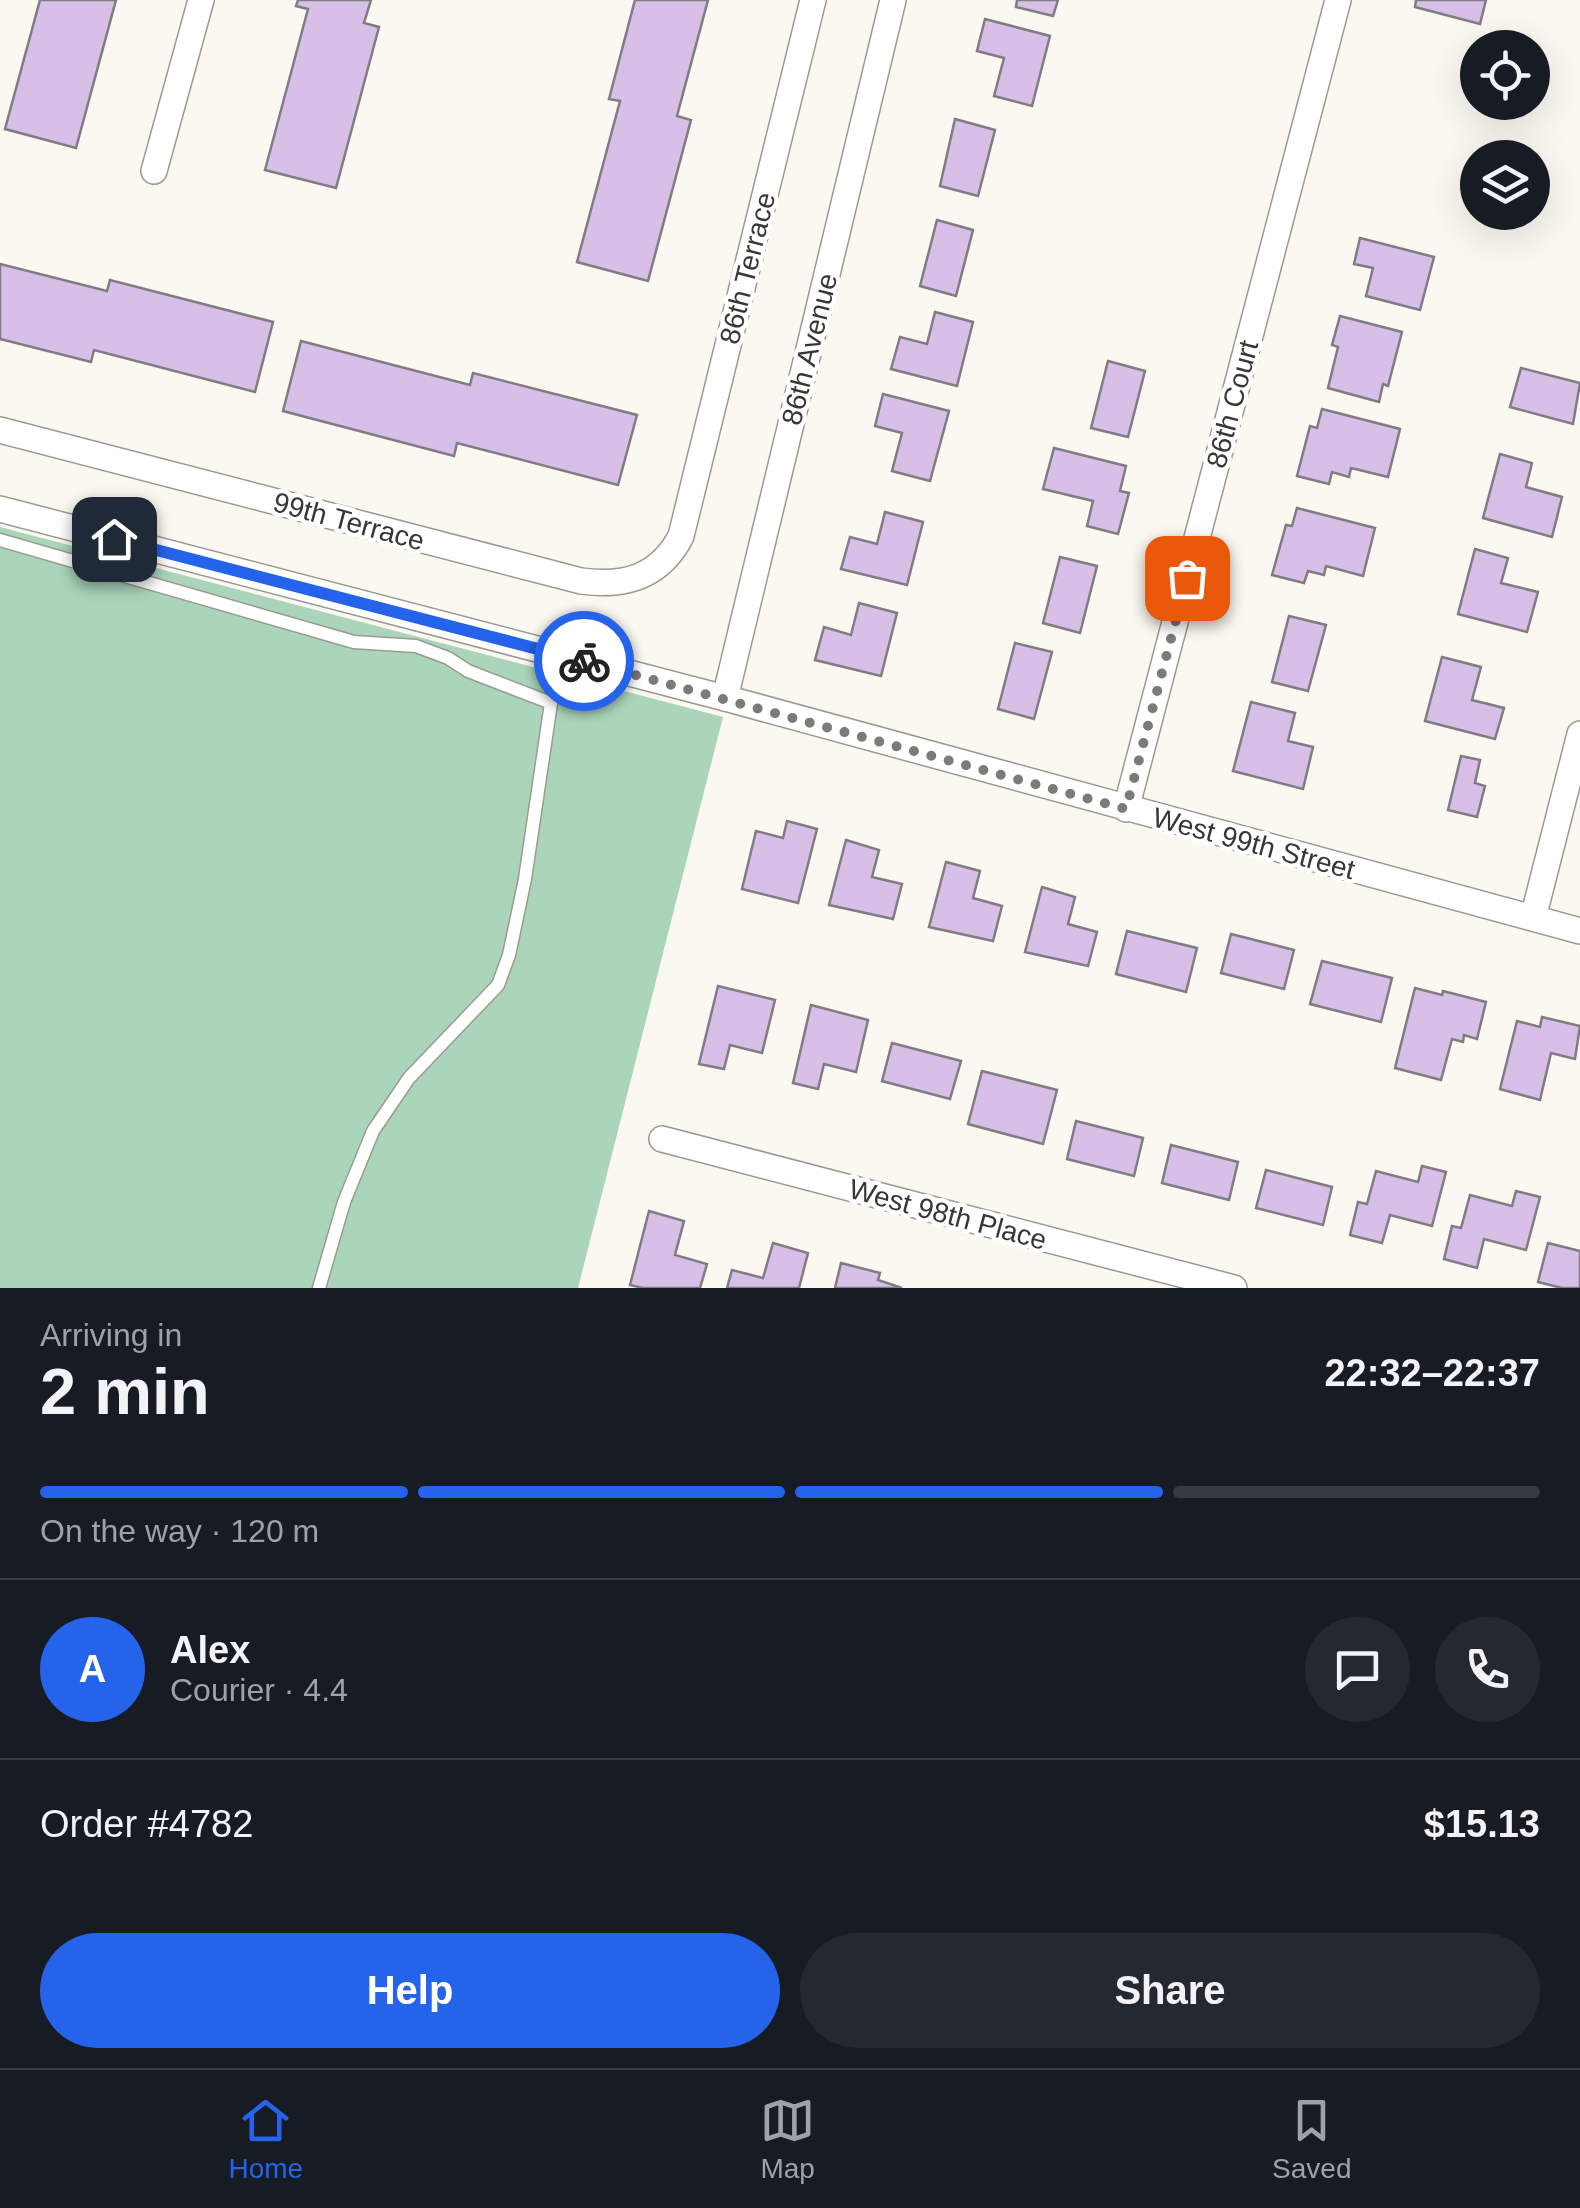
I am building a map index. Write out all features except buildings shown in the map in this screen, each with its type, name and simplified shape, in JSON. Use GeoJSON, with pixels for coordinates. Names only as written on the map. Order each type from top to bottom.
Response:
{"type":"FeatureCollection","features":[{"type":"Feature","properties":{"kind":"street"},"geometry":{"type":"LineString","coordinates":[[154,171],[201,0]]}},
{"type":"Feature","properties":{"kind":"street","name":"86th Terrace"},"geometry":{"type":"LineString","coordinates":[[682,536],[813,0]]}},
{"type":"Feature","properties":{"kind":"street","name":"86th Avenue"},"geometry":{"type":"LineString","coordinates":[[725,698],[893,0]]}},
{"type":"Feature","properties":{"kind":"street","name":"86th Court"},"geometry":{"type":"LineString","coordinates":[[1126,809],[1338,0]]}},
{"type":"Feature","properties":{"kind":"street","name":"99th Terrace"},"geometry":{"type":"LineString","coordinates":[[0,430],[581,581],[609,584],[654,571],[672,554],[682,536]]}},
{"type":"Feature","properties":{"kind":"street","name":"West 99th Street"},"geometry":{"type":"LineString","coordinates":[[0,509],[725,698],[1580,931]]}},
{"type":"Feature","properties":{"kind":"street"},"geometry":{"type":"LineString","coordinates":[[1533,918],[1580,734]]}},
{"type":"Feature","properties":{"kind":"street","name":"West 98th Place"},"geometry":{"type":"LineString","coordinates":[[662,1139],[1234,1288]]}},
{"type":"Feature","properties":{"kind":"lane"},"geometry":{"type":"LineString","coordinates":[[0,540],[354,642],[416,646],[448,658],[468,672],[551,704],[510,956],[498,985],[409,1078],[373,1131],[344,1202],[319,1288]]}},
{"type":"Feature","properties":{"kind":"green space"},"geometry":{"type":"Polygon","coordinates":[[[0,527],[723,717],[578,1288],[0,1288],[0,527]]]}},
{"type":"Feature","properties":{"kind":"way so far"},"geometry":{"type":"LineString","coordinates":[[584,661],[1126,809],[1187,578]]}},
{"type":"Feature","properties":{"kind":"route"},"geometry":{"type":"LineString","coordinates":[[114,539],[584,661]]}}]}
